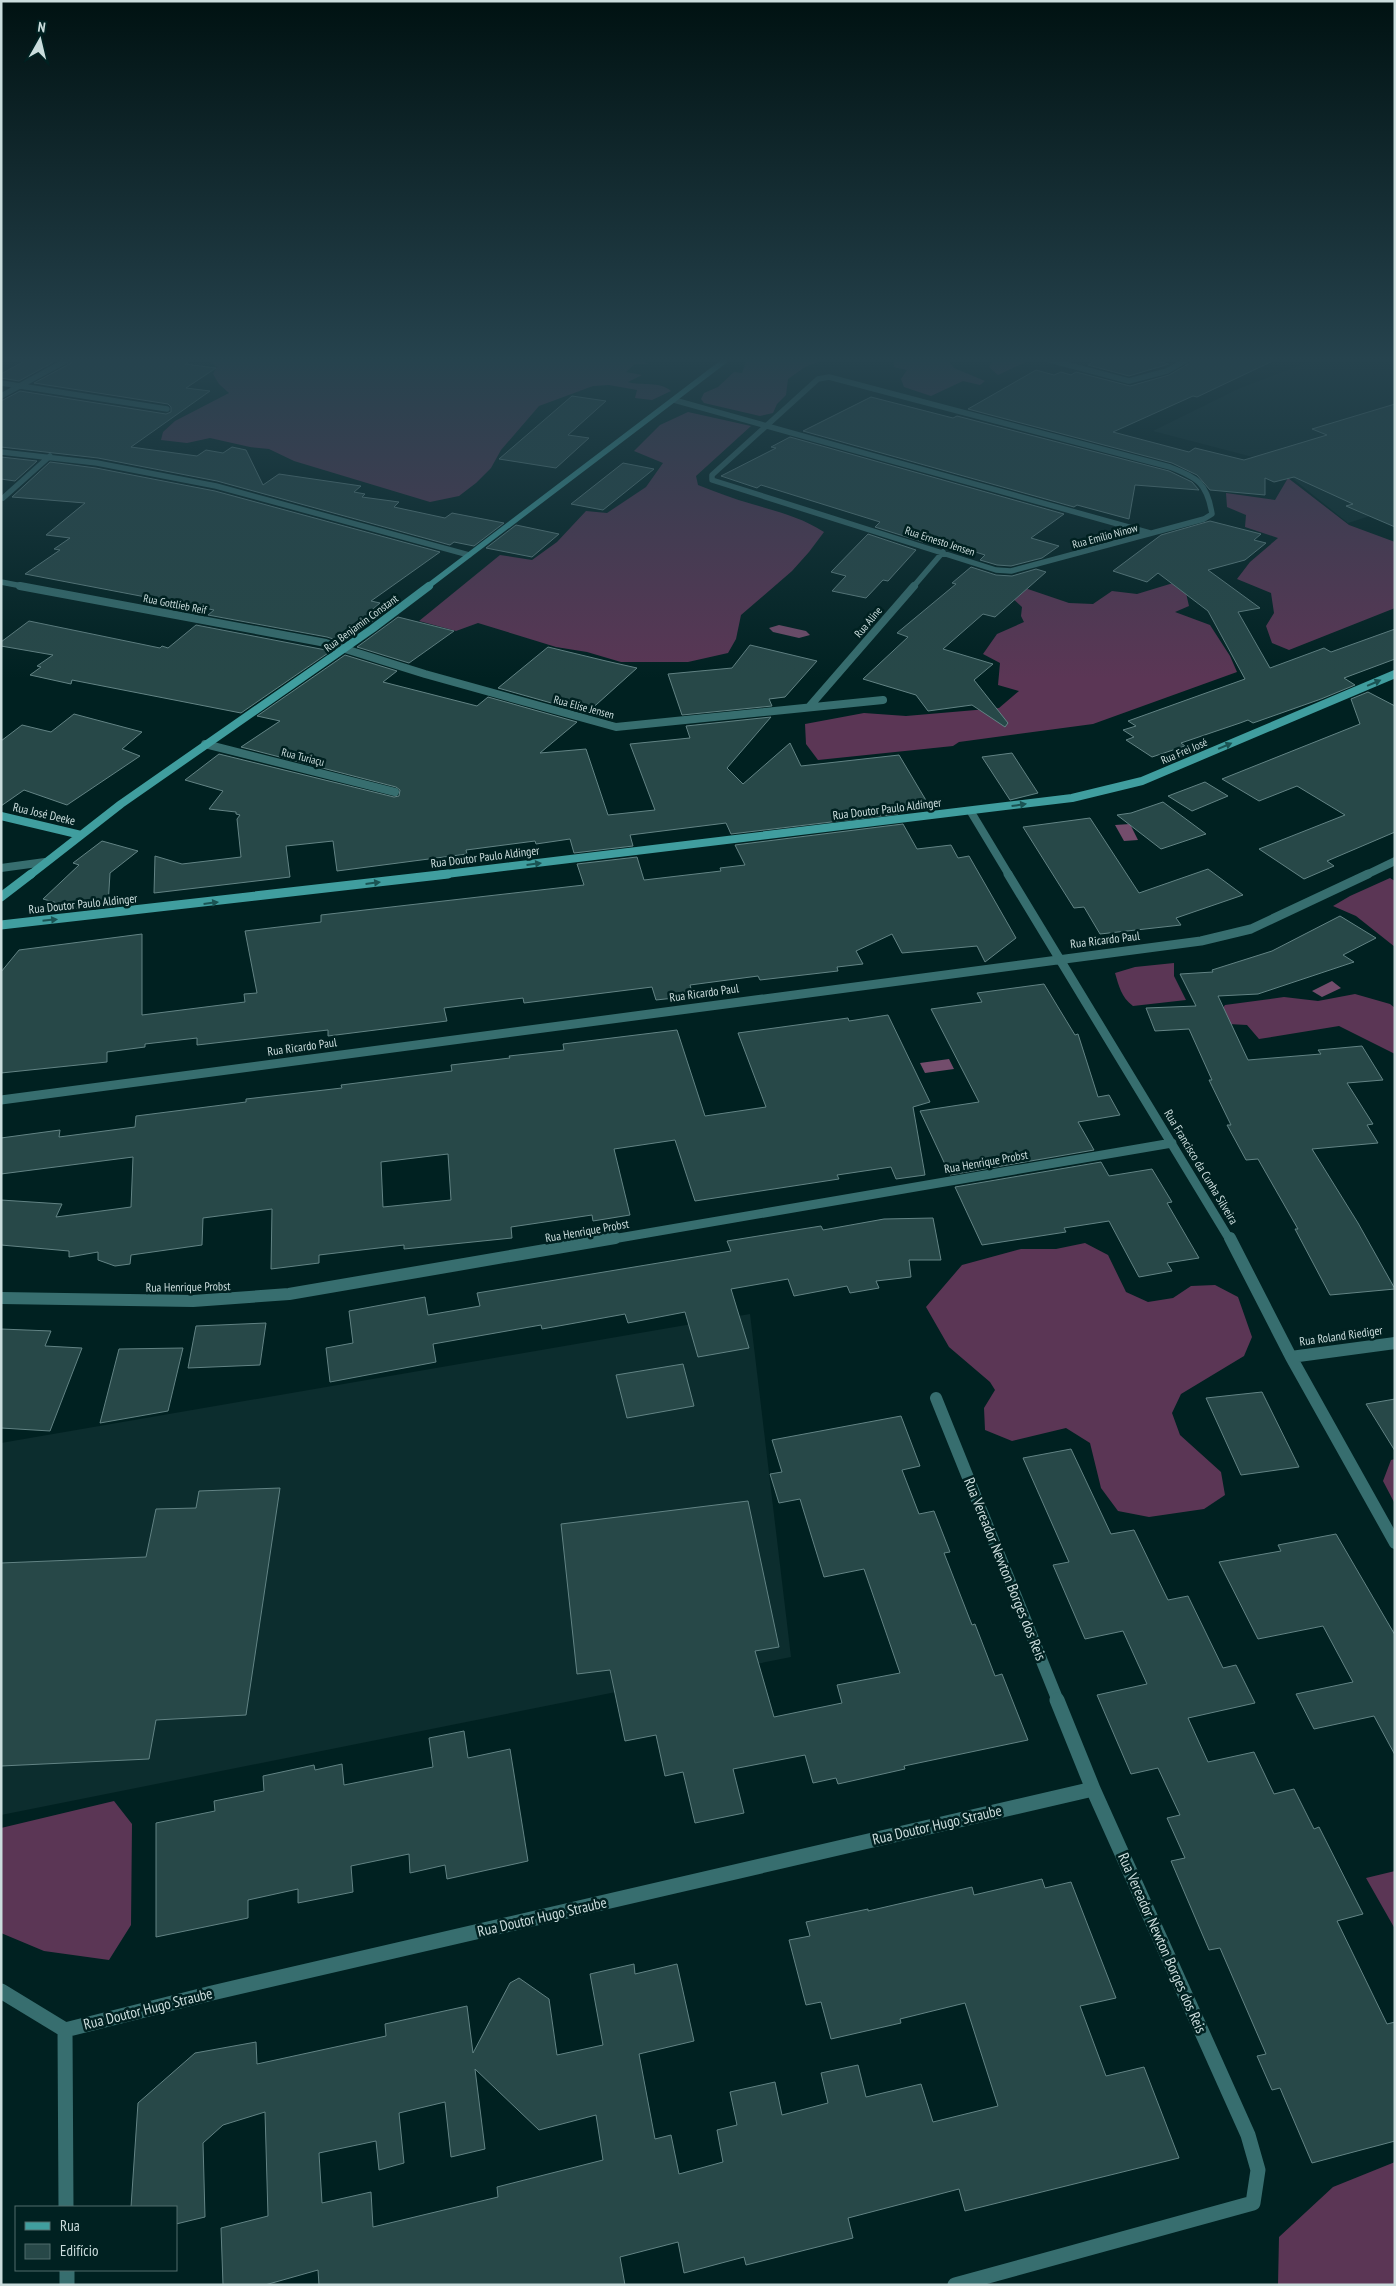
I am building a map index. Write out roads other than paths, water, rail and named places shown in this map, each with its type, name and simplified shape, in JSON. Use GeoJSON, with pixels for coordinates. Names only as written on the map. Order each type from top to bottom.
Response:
{"type":"FeatureCollection","features":[{"type":"Feature","properties":{"kind":"street"},"geometry":{"type":"LineString","coordinates":[[3,498],[39,466]]}},
{"type":"Feature","properties":{"kind":"street"},"geometry":{"type":"LineString","coordinates":[[109,466],[216,486],[469,555]]}},
{"type":"Feature","properties":{"kind":"street","name":"Rua Benjamin Constant"},"geometry":{"type":"LineString","coordinates":[[1,897],[81,835],[205,744],[345,649],[587,466]]}},
{"type":"Feature","properties":{"kind":"street","name":"Rua Ernesto Jensen"},"geometry":{"type":"LineString","coordinates":[[723,466],[712,475],[712,480],[996,570],[1011,571]]}},
{"type":"Feature","properties":{"kind":"street"},"geometry":{"type":"LineString","coordinates":[[910,466],[1152,534]]}},
{"type":"Feature","properties":{"kind":"street","name":"Rua Emílio Ninow"},"geometry":{"type":"LineString","coordinates":[[1011,571],[1152,534],[1204,519],[1212,514],[1205,486],[1193,476],[1165,466]]}},
{"type":"Feature","properties":{"kind":"street","name":"Rua Aline"},"geometry":{"type":"LineString","coordinates":[[809,707],[943,552]]}},
{"type":"Feature","properties":{"kind":"street","name":"Rua Gottlieb Reif"},"geometry":{"type":"LineString","coordinates":[[1,582],[326,643],[345,649]]}},
{"type":"Feature","properties":{"kind":"street","name":"Rua Elise Jensen"},"geometry":{"type":"LineString","coordinates":[[345,649],[425,674],[616,727],[883,700]]}},
{"type":"Feature","properties":{"kind":"street","name":"Rua Frei José"},"geometry":{"type":"LineString","coordinates":[[971,812],[1072,798],[1142,781],[1395,674]]}},
{"type":"Feature","properties":{"kind":"street","name":"Rua Turiaçu"},"geometry":{"type":"LineString","coordinates":[[205,744],[396,792]]}},
{"type":"Feature","properties":{"kind":"street","name":"Rua Doutor Paulo Aldinger"},"geometry":{"type":"LineString","coordinates":[[1,925],[190,905],[971,812]]}},
{"type":"Feature","properties":{"kind":"street","name":"Rua Francisco da Cunha Silveira"},"geometry":{"type":"LineString","coordinates":[[971,812],[1228,1235],[1291,1357],[1395,1543]]}},
{"type":"Feature","properties":{"kind":"street","name":"Rua José Deeke"},"geometry":{"type":"LineString","coordinates":[[1,816],[81,835]]}},
{"type":"Feature","properties":{"kind":"street","name":"Rua Ricardo Paul"},"geometry":{"type":"LineString","coordinates":[[1,1100],[1059,958],[1201,941],[1251,929],[1395,861]]}},
{"type":"Feature","properties":{"kind":"street"},"geometry":{"type":"LineString","coordinates":[[1,868],[45,862]]}},
{"type":"Feature","properties":{"kind":"street","name":"Rua Henrique Probst"},"geometry":{"type":"LineString","coordinates":[[1,1298],[193,1301],[289,1294],[1172,1143]]}},
{"type":"Feature","properties":{"kind":"street","name":"Rua Roland Riediger"},"geometry":{"type":"LineString","coordinates":[[1291,1357],[1395,1342]]}},
{"type":"Feature","properties":{"kind":"street","name":"Rua Vereador Newton Borges dos Reis"},"geometry":{"type":"LineString","coordinates":[[936,1398],[1093,1790],[1248,2135],[1258,2170],[1253,2203],[955,2285]]}},
{"type":"Feature","properties":{"kind":"street","name":"Rua Doutor Hugo Straube"},"geometry":{"type":"LineString","coordinates":[[65,2030],[212,1993],[1093,1790]]}},
{"type":"Feature","properties":{"kind":"street"},"geometry":{"type":"LineString","coordinates":[[1,1991],[65,2030],[66,2206]]}},
{"type":"Feature","properties":{"kind":"street"},"geometry":{"type":"LineString","coordinates":[[67,2271],[67,2285]]}}]}
